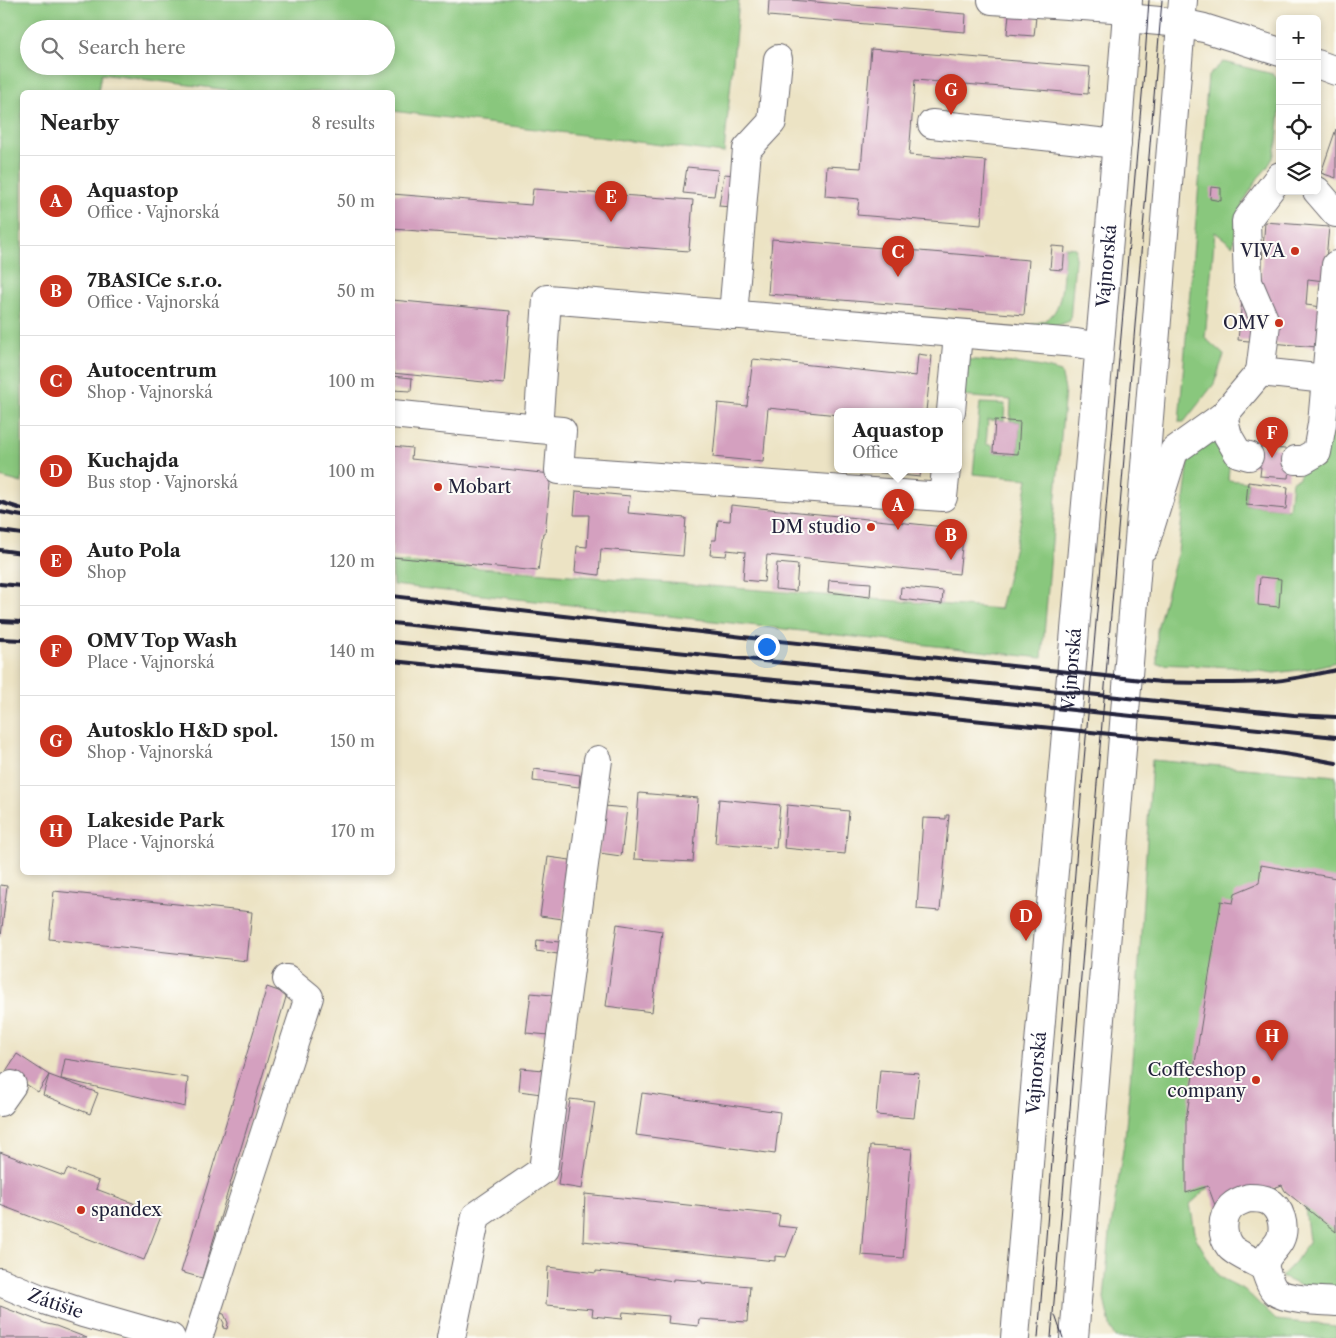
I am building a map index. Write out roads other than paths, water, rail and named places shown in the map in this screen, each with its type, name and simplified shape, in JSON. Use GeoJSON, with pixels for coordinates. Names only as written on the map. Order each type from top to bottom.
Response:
{"type":"FeatureCollection","features":[{"type":"Feature","properties":{"kind":"main road"},"geometry":{"type":"LineString","coordinates":[[992,0],[1082,3],[1128,9],[1182,11],[1204,28],[1276,51]]}},
{"type":"Feature","properties":{"kind":"main road","name":"Vajnorská"},"geometry":{"type":"LineString","coordinates":[[1017,1334],[1035,1080],[1128,9]]}},
{"type":"Feature","properties":{"kind":"main road"},"geometry":{"type":"LineString","coordinates":[[1078,1335],[1182,11]]}},
{"type":"Feature","properties":{"kind":"main road"},"geometry":{"type":"LineString","coordinates":[[733,315],[747,149],[772,122],[778,59]]}},
{"type":"Feature","properties":{"kind":"main road"},"geometry":{"type":"LineString","coordinates":[[1321,65],[1336,71]]}},
{"type":"Feature","properties":{"kind":"main road"},"geometry":{"type":"LineString","coordinates":[[932,124],[1117,144]]}},
{"type":"Feature","properties":{"kind":"main road"},"geometry":{"type":"LineString","coordinates":[[1137,567],[1174,451],[1223,416],[1260,372],[1266,324],[1248,282],[1246,221],[1276,181]]}},
{"type":"Feature","properties":{"kind":"main road"},"geometry":{"type":"LineString","coordinates":[[1320,195],[1336,213]]}},
{"type":"Feature","properties":{"kind":"main road"},"geometry":{"type":"LineString","coordinates":[[1296,460],[1303,460],[1317,452],[1322,424],[1336,265]]}},
{"type":"Feature","properties":{"kind":"main road"},"geometry":{"type":"LineString","coordinates":[[538,429],[547,299],[1099,346]]}},
{"type":"Feature","properties":{"kind":"main road"},"geometry":{"type":"LineString","coordinates":[[951,408],[958,334]]}},
{"type":"Feature","properties":{"kind":"main road"},"geometry":{"type":"LineString","coordinates":[[1260,372],[1326,379]]}},
{"type":"Feature","properties":{"kind":"main road"},"geometry":{"type":"LineString","coordinates":[[395,414],[562,431],[559,470],[943,497],[946,473]]}},
{"type":"Feature","properties":{"kind":"main road"},"geometry":{"type":"LineString","coordinates":[[1223,416],[1228,436],[1238,453],[1249,456]]}},
{"type":"Feature","properties":{"kind":"main road"},"geometry":{"type":"LineString","coordinates":[[451,1338],[476,1216],[543,1170],[598,760]]}},
{"type":"Feature","properties":{"kind":"main road"},"geometry":{"type":"LineString","coordinates":[[198,1338],[309,997],[288,979]]}},
{"type":"Feature","properties":{"kind":"main road"},"geometry":{"type":"LineString","coordinates":[[1264,1267],[1268,1280],[1276,1292],[1290,1297],[1336,1302]]}},
{"type":"Feature","properties":{"kind":"main road","name":"Zátišie"},"geometry":{"type":"LineString","coordinates":[[0,1282],[74,1310],[172,1338]]}},
{"type":"Feature","properties":{"kind":"tram line"},"geometry":{"type":"LineString","coordinates":[[1038,1338],[1083,772],[1149,0]]}},
{"type":"Feature","properties":{"kind":"tram line"},"geometry":{"type":"LineString","coordinates":[[1051,1338],[1162,0]]}},
{"type":"Feature","properties":{"kind":"tram line"},"geometry":{"type":"LineString","coordinates":[[1055,1315],[1063,1338]]}},
{"type":"Feature","properties":{"kind":"railway"},"geometry":{"type":"LineString","coordinates":[[0,502],[20,508]]}},
{"type":"Feature","properties":{"kind":"railway"},"geometry":{"type":"LineString","coordinates":[[0,512],[20,516]]}},
{"type":"Feature","properties":{"kind":"railway"},"geometry":{"type":"LineString","coordinates":[[0,531],[20,534]]}},
{"type":"Feature","properties":{"kind":"railway"},"geometry":{"type":"LineString","coordinates":[[0,550],[20,553]]}},
{"type":"Feature","properties":{"kind":"railway"},"geometry":{"type":"LineString","coordinates":[[0,584],[20,586]]}},
{"type":"Feature","properties":{"kind":"railway"},"geometry":{"type":"LineString","coordinates":[[395,596],[743,637],[1161,682],[1250,683],[1300,678],[1336,670]]}},
{"type":"Feature","properties":{"kind":"railway"},"geometry":{"type":"LineString","coordinates":[[0,621],[20,622]]}},
{"type":"Feature","properties":{"kind":"railway"},"geometry":{"type":"LineString","coordinates":[[395,623],[1294,715],[1336,717]]}},
{"type":"Feature","properties":{"kind":"railway"},"geometry":{"type":"LineString","coordinates":[[0,639],[20,640]]}},
{"type":"Feature","properties":{"kind":"railway"},"geometry":{"type":"LineString","coordinates":[[395,642],[1336,737]]}},
{"type":"Feature","properties":{"kind":"railway"},"geometry":{"type":"LineString","coordinates":[[395,661],[1182,741],[1259,750],[1336,763]]}},
{"type":"Feature","properties":{"kind":"place","name":"Autosklo H&D spol."},"geometry":{"type":"Point","coordinates":[951,115]}},
{"type":"Feature","properties":{"kind":"place","name":"Auto Pola"},"geometry":{"type":"Point","coordinates":[611,222]}},
{"type":"Feature","properties":{"kind":"place","name":"VIVA"},"geometry":{"type":"Point","coordinates":[1295,251]}},
{"type":"Feature","properties":{"kind":"place","name":"Autocentrum"},"geometry":{"type":"Point","coordinates":[898,277]}},
{"type":"Feature","properties":{"kind":"place","name":"OMV"},"geometry":{"type":"Point","coordinates":[1279,323]}},
{"type":"Feature","properties":{"kind":"place","name":"OMV Top Wash"},"geometry":{"type":"Point","coordinates":[1272,458]}},
{"type":"Feature","properties":{"kind":"place","name":"Mobart"},"geometry":{"type":"Point","coordinates":[438,487]}},
{"type":"Feature","properties":{"kind":"place","name":"DM studio"},"geometry":{"type":"Point","coordinates":[871,527]}},
{"type":"Feature","properties":{"kind":"place","name":"Aquastop"},"geometry":{"type":"Point","coordinates":[898,530]}},
{"type":"Feature","properties":{"kind":"place","name":"7BASICe s.r.o."},"geometry":{"type":"Point","coordinates":[951,560]}},
{"type":"Feature","properties":{"kind":"place","name":"Kuchajda"},"geometry":{"type":"Point","coordinates":[1026,941]}},
{"type":"Feature","properties":{"kind":"place","name":"Lakeside Park"},"geometry":{"type":"Point","coordinates":[1272,1061]}},
{"type":"Feature","properties":{"kind":"place","name":"Coffeeshop company"},"geometry":{"type":"Point","coordinates":[1256,1080]}},
{"type":"Feature","properties":{"kind":"place","name":"spandex"},"geometry":{"type":"Point","coordinates":[81,1210]}}]}
